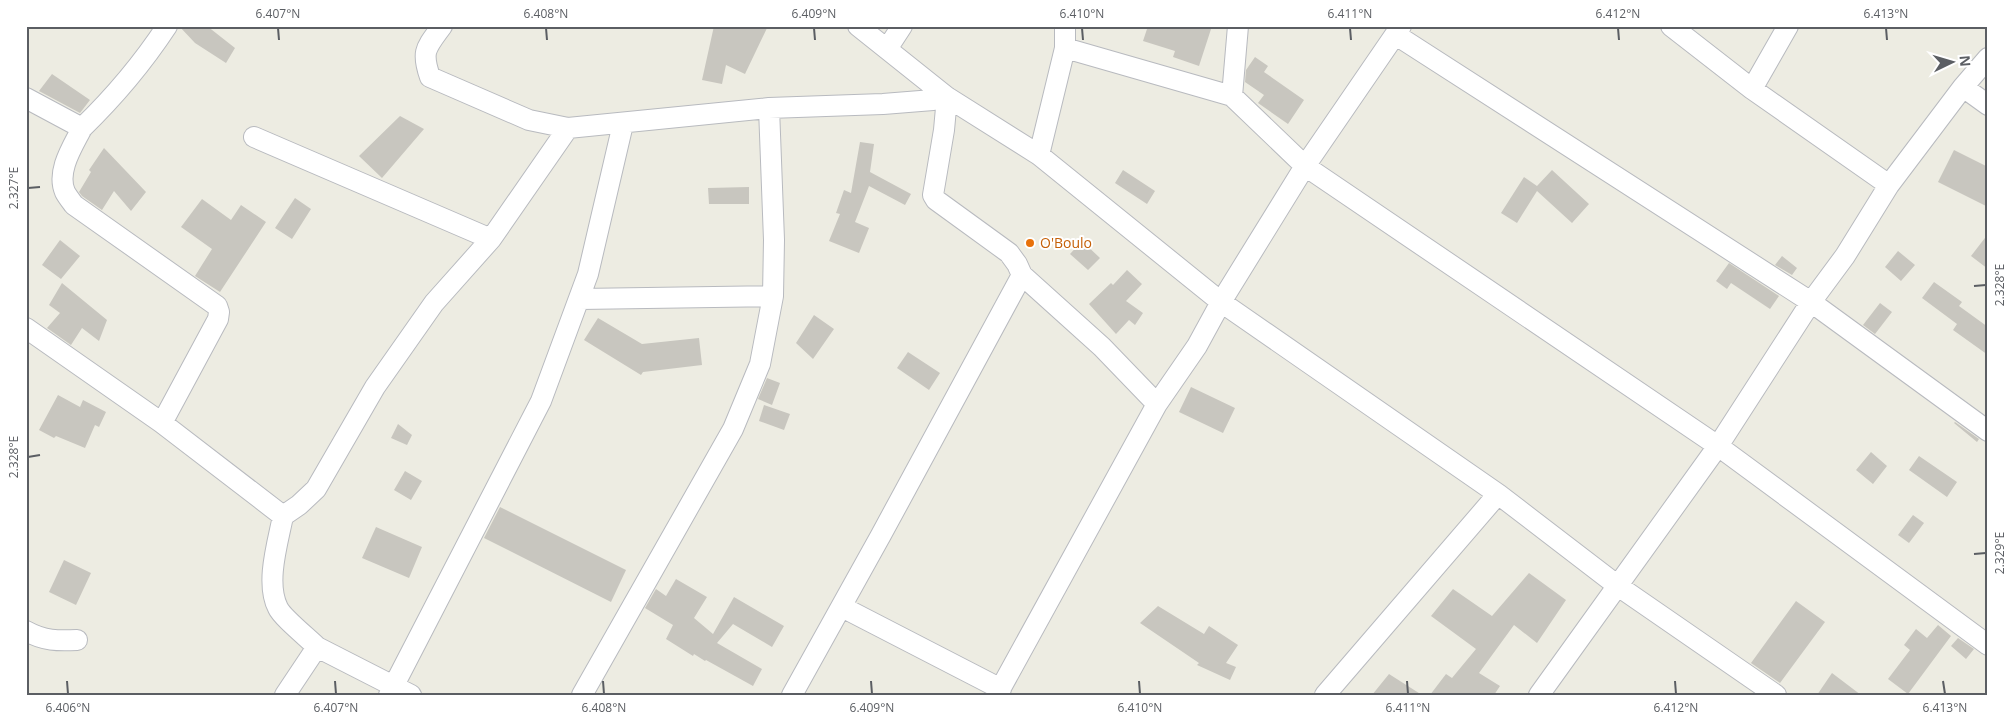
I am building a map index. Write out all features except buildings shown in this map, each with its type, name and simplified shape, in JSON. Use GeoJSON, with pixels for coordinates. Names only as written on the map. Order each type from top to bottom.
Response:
{"type":"FeatureCollection","features":[{"type":"Feature","properties":{"kind":"street"},"geometry":{"type":"LineString","coordinates":[[162,423],[218,319],[219,312],[217,306],[74,205],[65,192],[62,182],[65,160],[82,128],[113,98],[144,60],[167,26]]}},
{"type":"Feature","properties":{"kind":"street"},"geometry":{"type":"LineString","coordinates":[[442,26],[426,47],[425,61],[430,77],[529,120],[568,128],[768,108],[883,104],[947,97]]}},
{"type":"Feature","properties":{"kind":"street"},"geometry":{"type":"LineString","coordinates":[[858,26],[947,97],[1039,155],[1221,302],[1498,494],[1618,586],[1776,695]]}},
{"type":"Feature","properties":{"kind":"street"},"geometry":{"type":"LineString","coordinates":[[887,49],[902,26]]}},
{"type":"Feature","properties":{"kind":"street"},"geometry":{"type":"LineString","coordinates":[[1039,155],[1065,48],[1065,26]]}},
{"type":"Feature","properties":{"kind":"street"},"geometry":{"type":"LineString","coordinates":[[1232,96],[1238,26]]}},
{"type":"Feature","properties":{"kind":"street"},"geometry":{"type":"LineString","coordinates":[[1671,26],[1752,89],[1889,185]]}},
{"type":"Feature","properties":{"kind":"street"},"geometry":{"type":"LineString","coordinates":[[1752,89],[1788,26]]}},
{"type":"Feature","properties":{"kind":"street"},"geometry":{"type":"LineString","coordinates":[[842,607],[999,692],[1157,404],[1197,346],[1221,302],[1305,166],[1399,30],[1811,302],[1988,431]]}},
{"type":"Feature","properties":{"kind":"street"},"geometry":{"type":"LineString","coordinates":[[1065,48],[1232,96],[1305,166],[1718,446],[1988,645]]}},
{"type":"Feature","properties":{"kind":"street"},"geometry":{"type":"LineString","coordinates":[[1539,695],[1718,446],[1811,302],[1845,256],[1889,185],[1963,87],[1988,58]]}},
{"type":"Feature","properties":{"kind":"street"},"geometry":{"type":"LineString","coordinates":[[1963,87],[1988,105]]}},
{"type":"Feature","properties":{"kind":"street"},"geometry":{"type":"LineString","coordinates":[[947,97],[944,130],[933,195],[936,200],[1009,254],[1017,264],[1022,275],[1102,347],[1157,404]]}},
{"type":"Feature","properties":{"kind":"street"},"geometry":{"type":"LineString","coordinates":[[26,98],[82,128]]}},
{"type":"Feature","properties":{"kind":"street"},"geometry":{"type":"LineString","coordinates":[[582,695],[733,429],[760,364],[773,296],[774,240],[768,108]]}},
{"type":"Feature","properties":{"kind":"street"},"geometry":{"type":"LineString","coordinates":[[568,128],[491,239],[428,311],[375,388],[316,489],[299,506],[283,516],[274,559],[272,583],[278,609],[317,646],[398,692],[541,401],[588,274],[623,124]]}},
{"type":"Feature","properties":{"kind":"street"},"geometry":{"type":"LineString","coordinates":[[254,137],[491,239]]}},
{"type":"Feature","properties":{"kind":"street"},"geometry":{"type":"LineString","coordinates":[[792,695],[842,607],[1022,275]]}},
{"type":"Feature","properties":{"kind":"street"},"geometry":{"type":"LineString","coordinates":[[580,299],[773,296]]}},
{"type":"Feature","properties":{"kind":"street"},"geometry":{"type":"LineString","coordinates":[[27,331],[162,423],[283,516]]}},
{"type":"Feature","properties":{"kind":"street"},"geometry":{"type":"LineString","coordinates":[[1325,695],[1498,494]]}},
{"type":"Feature","properties":{"kind":"street"},"geometry":{"type":"LineString","coordinates":[[26,632],[54,642],[77,640]]}},
{"type":"Feature","properties":{"kind":"street"},"geometry":{"type":"LineString","coordinates":[[285,695],[317,646]]}},
{"type":"Feature","properties":{"kind":"place","name":"O'Boulo"},"geometry":{"type":"Point","coordinates":[1030,243]}}]}
